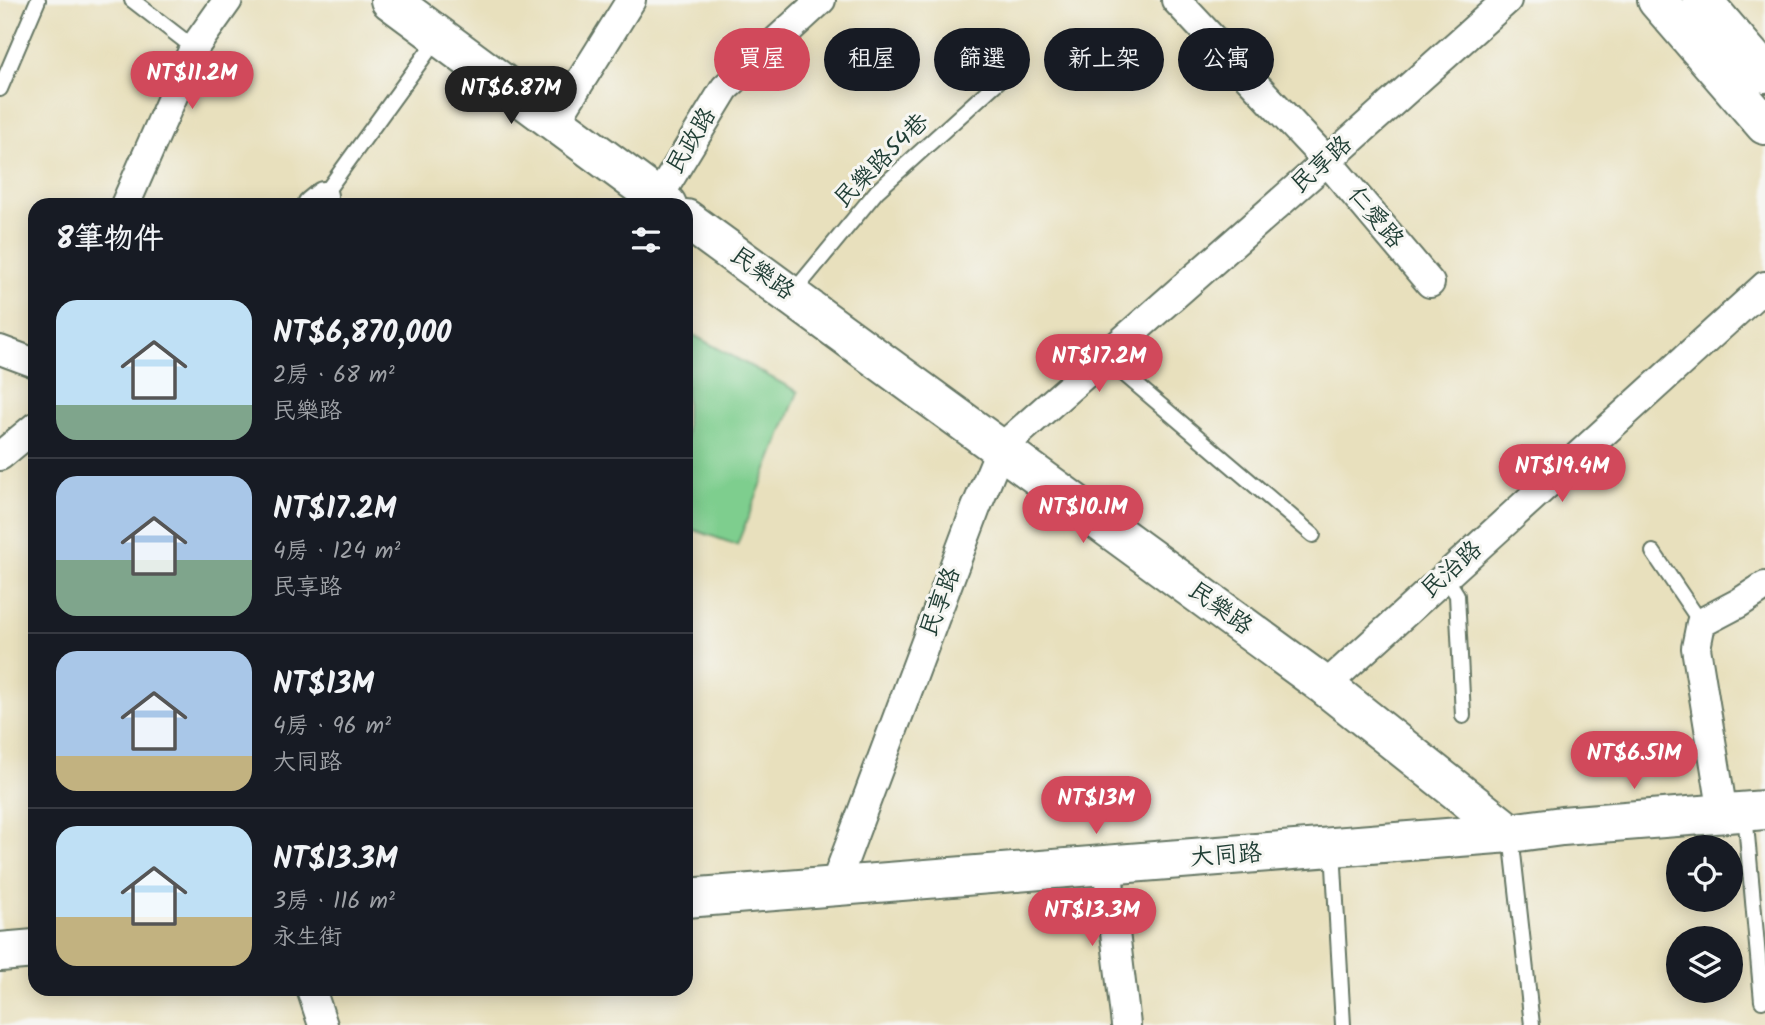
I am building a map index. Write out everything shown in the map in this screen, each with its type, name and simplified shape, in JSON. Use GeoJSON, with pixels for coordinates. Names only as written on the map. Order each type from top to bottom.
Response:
{"type":"FeatureCollection","features":[{"type":"Feature","properties":{"kind":"main road","name":"民樂路"},"geometry":{"type":"LineString","coordinates":[[390,0],[658,198]]}},
{"type":"Feature","properties":{"kind":"main road"},"geometry":{"type":"LineString","coordinates":[[1657,0],[1765,125]]}},
{"type":"Feature","properties":{"kind":"main road"},"geometry":{"type":"LineString","coordinates":[[1702,0],[1765,73]]}},
{"type":"Feature","properties":{"kind":"main road","name":"民樂路"},"geometry":{"type":"LineString","coordinates":[[693,224],[1325,685],[1510,833]]}},
{"type":"Feature","properties":{"kind":"main road","name":"大同路"},"geometry":{"type":"LineString","coordinates":[[693,897],[1744,812]]}},
{"type":"Feature","properties":{"kind":"main road"},"geometry":{"type":"LineString","coordinates":[[0,952],[28,950]]}},
{"type":"Feature","properties":{"kind":"street"},"geometry":{"type":"LineString","coordinates":[[128,198],[194,48],[228,0]]}},
{"type":"Feature","properties":{"kind":"street"},"geometry":{"type":"LineString","coordinates":[[555,122],[631,0]]}},
{"type":"Feature","properties":{"kind":"street","name":"民政路"},"geometry":{"type":"LineString","coordinates":[[674,198],[725,88],[821,0]]}},
{"type":"Feature","properties":{"kind":"street","name":"仁愛路"},"geometry":{"type":"LineString","coordinates":[[1177,0],[1327,162],[1430,283]]}},
{"type":"Feature","properties":{"kind":"street","name":"民享路"},"geometry":{"type":"LineString","coordinates":[[834,887],[1001,448],[1507,0]]}},
{"type":"Feature","properties":{"kind":"street","name":"民治路"},"geometry":{"type":"LineString","coordinates":[[1325,685],[1765,286]]}},
{"type":"Feature","properties":{"kind":"street"},"geometry":{"type":"LineString","coordinates":[[0,350],[28,360]]}},
{"type":"Feature","properties":{"kind":"street"},"geometry":{"type":"LineString","coordinates":[[0,456],[28,432]]}},
{"type":"Feature","properties":{"kind":"street"},"geometry":{"type":"LineString","coordinates":[[1744,812],[1696,649],[1701,623],[1765,586]]}},
{"type":"Feature","properties":{"kind":"street"},"geometry":{"type":"LineString","coordinates":[[1107,865],[1126,1025]]}},
{"type":"Feature","properties":{"kind":"street"},"geometry":{"type":"LineString","coordinates":[[313,996],[323,1025]]}},
{"type":"Feature","properties":{"kind":"lane"},"geometry":{"type":"LineString","coordinates":[[0,89],[38,0]]}},
{"type":"Feature","properties":{"kind":"lane"},"geometry":{"type":"LineString","coordinates":[[132,0],[194,48]]}},
{"type":"Feature","properties":{"kind":"lane"},"geometry":{"type":"LineString","coordinates":[[318,198],[439,36]]}},
{"type":"Feature","properties":{"kind":"lane","name":"民樂路54巷"},"geometry":{"type":"LineString","coordinates":[[791,295],[877,191],[987,91]]}},
{"type":"Feature","properties":{"kind":"lane"},"geometry":{"type":"LineString","coordinates":[[1104,357],[1313,535]]}},
{"type":"Feature","properties":{"kind":"lane"},"geometry":{"type":"LineString","coordinates":[[1653,552],[1701,623]]}},
{"type":"Feature","properties":{"kind":"lane"},"geometry":{"type":"LineString","coordinates":[[1446,576],[1457,595],[1463,716]]}},
{"type":"Feature","properties":{"kind":"lane"},"geometry":{"type":"LineString","coordinates":[[1744,812],[1762,1001]]}},
{"type":"Feature","properties":{"kind":"lane"},"geometry":{"type":"LineString","coordinates":[[1510,833],[1532,1025]]}},
{"type":"Feature","properties":{"kind":"lane"},"geometry":{"type":"LineString","coordinates":[[1332,847],[1343,1025]]}},
{"type":"Feature","properties":{"kind":"green space"},"geometry":{"type":"Polygon","coordinates":[[[693,335],[798,392],[737,545],[693,529],[693,335]]]}}]}
